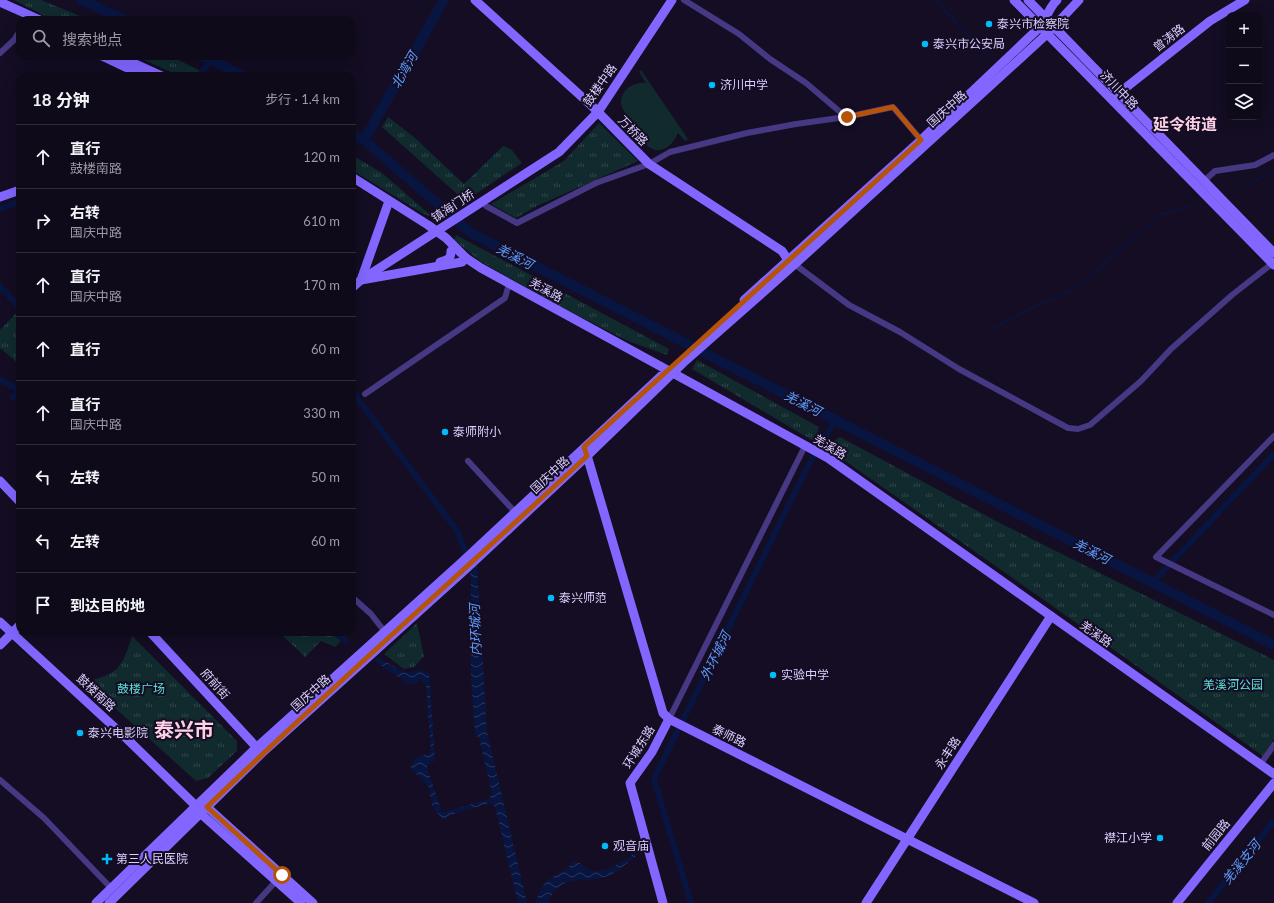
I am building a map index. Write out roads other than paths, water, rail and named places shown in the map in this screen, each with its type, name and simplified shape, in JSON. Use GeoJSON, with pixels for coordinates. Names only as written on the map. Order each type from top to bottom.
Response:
{"type":"FeatureCollection","features":[{"type":"Feature","properties":{"kind":"street","name":"万桥路"},"geometry":{"type":"LineString","coordinates":[[475,0],[595,109],[649,164],[782,251],[792,262]]}},
{"type":"Feature","properties":{"kind":"street"},"geometry":{"type":"LineString","coordinates":[[595,109],[667,0]]}},
{"type":"Feature","properties":{"kind":"street","name":"鼓楼中路"},"geometry":{"type":"LineString","coordinates":[[530,168],[559,152],[595,109],[672,0]]}},
{"type":"Feature","properties":{"kind":"street"},"geometry":{"type":"LineString","coordinates":[[684,0],[739,34],[770,59],[806,84],[846,117]]}},
{"type":"Feature","properties":{"kind":"street","name":"济川中路"},"geometry":{"type":"LineString","coordinates":[[1014,0],[1047,34],[1204,181],[1274,253]]}},
{"type":"Feature","properties":{"kind":"street","name":"济川中路"},"geometry":{"type":"LineString","coordinates":[[1028,0],[1047,19],[1115,97],[1273,263]]}},
{"type":"Feature","properties":{"kind":"street","name":"国庆中路"},"geometry":{"type":"LineString","coordinates":[[792,262],[1040,27],[1047,19],[1053,3],[1057,0]]}},
{"type":"Feature","properties":{"kind":"street","name":"国庆中路"},"geometry":{"type":"LineString","coordinates":[[109,903],[201,808],[260,750],[385,632],[476,555],[587,456],[681,361],[1047,34],[1079,0]]}},
{"type":"Feature","properties":{"kind":"street","name":"曾涛路"},"geometry":{"type":"LineString","coordinates":[[1115,97],[1210,21],[1245,0]]}},
{"type":"Feature","properties":{"kind":"street"},"geometry":{"type":"LineString","coordinates":[[0,2],[24,16]]}},
{"type":"Feature","properties":{"kind":"street"},"geometry":{"type":"LineString","coordinates":[[0,8],[22,16]]}},
{"type":"Feature","properties":{"kind":"street"},"geometry":{"type":"LineString","coordinates":[[0,53],[16,37]]}},
{"type":"Feature","properties":{"kind":"street"},"geometry":{"type":"LineString","coordinates":[[110,60],[136,72]]}},
{"type":"Feature","properties":{"kind":"street"},"geometry":{"type":"LineString","coordinates":[[127,60],[153,72]]}},
{"type":"Feature","properties":{"kind":"street"},"geometry":{"type":"LineString","coordinates":[[486,206],[517,223],[596,183],[649,164],[670,152],[796,124],[846,117],[893,107],[921,140]]}},
{"type":"Feature","properties":{"kind":"street"},"geometry":{"type":"LineString","coordinates":[[1204,181],[1215,170],[1254,165],[1274,155]]}},
{"type":"Feature","properties":{"kind":"street","name":"镇海门桥"},"geometry":{"type":"LineString","coordinates":[[358,279],[530,168]]}},
{"type":"Feature","properties":{"kind":"street","name":"羌溪路"},"geometry":{"type":"LineString","coordinates":[[356,180],[444,242],[451,251],[508,286],[668,374],[828,458],[1274,774]]}},
{"type":"Feature","properties":{"kind":"street","name":"羌溪路"},"geometry":{"type":"LineString","coordinates":[[356,186],[446,238],[464,260]]}},
{"type":"Feature","properties":{"kind":"street"},"geometry":{"type":"LineString","coordinates":[[0,197],[16,191]]}},
{"type":"Feature","properties":{"kind":"street"},"geometry":{"type":"LineString","coordinates":[[390,205],[374,258],[383,263],[383,272],[448,260],[451,256],[451,251]]}},
{"type":"Feature","properties":{"kind":"street"},"geometry":{"type":"LineString","coordinates":[[358,279],[390,205]]}},
{"type":"Feature","properties":{"kind":"street"},"geometry":{"type":"LineString","coordinates":[[358,279],[464,260]]}},
{"type":"Feature","properties":{"kind":"street"},"geometry":{"type":"LineString","coordinates":[[792,262],[848,305],[900,332],[959,369],[1061,425],[1068,428],[1078,429],[1090,425],[1141,380],[1171,349],[1232,295],[1273,263]]}},
{"type":"Feature","properties":{"kind":"street"},"geometry":{"type":"LineString","coordinates":[[365,394],[505,298],[508,286]]}},
{"type":"Feature","properties":{"kind":"street","name":"国庆中路"},"geometry":{"type":"LineString","coordinates":[[476,555],[515,512],[584,447],[668,374]]}},
{"type":"Feature","properties":{"kind":"street"},"geometry":{"type":"LineString","coordinates":[[1274,436],[1156,556],[1274,615]]}},
{"type":"Feature","properties":{"kind":"street"},"geometry":{"type":"LineString","coordinates":[[584,447],[662,713],[672,720],[805,446]]}},
{"type":"Feature","properties":{"kind":"street"},"geometry":{"type":"LineString","coordinates":[[468,461],[515,512]]}},
{"type":"Feature","properties":{"kind":"street"},"geometry":{"type":"LineString","coordinates":[[0,481],[16,498]]}},
{"type":"Feature","properties":{"kind":"street","name":"国庆中路"},"geometry":{"type":"LineString","coordinates":[[260,750],[464,565]]}},
{"type":"Feature","properties":{"kind":"street"},"geometry":{"type":"LineString","coordinates":[[356,601],[371,614],[385,632]]}},
{"type":"Feature","properties":{"kind":"street","name":"永丰路"},"geometry":{"type":"LineString","coordinates":[[866,903],[1051,616]]}},
{"type":"Feature","properties":{"kind":"street","name":"鼓楼南路"},"geometry":{"type":"LineString","coordinates":[[0,622],[16,636]]}},
{"type":"Feature","properties":{"kind":"street"},"geometry":{"type":"LineString","coordinates":[[0,645],[16,622]]}},
{"type":"Feature","properties":{"kind":"street"},"geometry":{"type":"LineString","coordinates":[[10,630],[16,627]]}},
{"type":"Feature","properties":{"kind":"street","name":"鼓楼南路"},"geometry":{"type":"LineString","coordinates":[[16,636],[201,808],[279,878],[313,903]]}},
{"type":"Feature","properties":{"kind":"street","name":"府前街"},"geometry":{"type":"LineString","coordinates":[[154,636],[260,750]]}},
{"type":"Feature","properties":{"kind":"street","name":"泰师路"},"geometry":{"type":"LineString","coordinates":[[672,720],[1034,903]]}},
{"type":"Feature","properties":{"kind":"street","name":"环城东路"},"geometry":{"type":"LineString","coordinates":[[662,903],[630,783],[672,720]]}},
{"type":"Feature","properties":{"kind":"street"},"geometry":{"type":"LineString","coordinates":[[1260,764],[1274,745]]}},
{"type":"Feature","properties":{"kind":"street"},"geometry":{"type":"LineString","coordinates":[[0,780],[44,818],[111,888]]}},
{"type":"Feature","properties":{"kind":"street","name":"前园路"},"geometry":{"type":"LineString","coordinates":[[1178,903],[1274,783]]}},
{"type":"Feature","properties":{"kind":"street","name":"国庆中路"},"geometry":{"type":"LineString","coordinates":[[96,903],[201,808]]}},
{"type":"Feature","properties":{"kind":"street"},"geometry":{"type":"LineString","coordinates":[[256,903],[279,878]]}},
{"type":"Feature","properties":{"kind":"street","name":"鼓楼南路"},"geometry":{"type":"LineString","coordinates":[[279,878],[301,903]]}},
{"type":"Feature","properties":{"kind":"water"},"geometry":{"type":"Polygon","coordinates":[[[477,566],[487,732],[527,903],[518,903],[495,807],[490,803],[454,814],[443,820],[432,806],[429,787],[411,769],[411,765],[416,758],[431,753],[426,685],[420,680],[414,684],[409,684],[374,661],[378,657],[405,673],[422,670],[429,673],[435,761],[428,764],[427,767],[441,810],[444,812],[489,799],[492,793],[479,738],[475,734],[471,680],[470,573],[477,566]]]}},
{"type":"Feature","properties":{"kind":"water"},"geometry":{"type":"Polygon","coordinates":[[[635,853],[636,856],[609,876],[565,883],[553,893],[547,903],[534,903],[546,881],[565,870],[573,862],[578,862],[592,871],[598,871],[615,866],[635,853]]]}},
{"type":"Feature","properties":{"kind":"waterway","name":"羌溪河"},"geometry":{"type":"LineString","coordinates":[[81,0],[116,16]]}},
{"type":"Feature","properties":{"kind":"waterway","name":"北湾河"},"geometry":{"type":"LineString","coordinates":[[364,140],[444,0]]}},
{"type":"Feature","properties":{"kind":"waterway"},"geometry":{"type":"LineString","coordinates":[[935,0],[986,55]]}},
{"type":"Feature","properties":{"kind":"waterway"},"geometry":{"type":"LineString","coordinates":[[202,72],[211,60]]}},
{"type":"Feature","properties":{"kind":"waterway","name":"羌溪河"},"geometry":{"type":"LineString","coordinates":[[212,60],[235,72]]}},
{"type":"Feature","properties":{"kind":"waterway","name":"羌溪河"},"geometry":{"type":"LineString","coordinates":[[356,136],[364,140],[471,233],[1274,645]]}},
{"type":"Feature","properties":{"kind":"waterway"},"geometry":{"type":"LineString","coordinates":[[1244,189],[1274,169]]}},
{"type":"Feature","properties":{"kind":"waterway"},"geometry":{"type":"LineString","coordinates":[[0,209],[16,203]]}},
{"type":"Feature","properties":{"kind":"waterway"},"geometry":{"type":"LineString","coordinates":[[993,329],[1031,308],[1069,292],[1096,271],[1160,215],[1189,206]]}},
{"type":"Feature","properties":{"kind":"waterway"},"geometry":{"type":"LineString","coordinates":[[0,286],[16,304]]}},
{"type":"Feature","properties":{"kind":"waterway"},"geometry":{"type":"LineString","coordinates":[[0,380],[16,388]]}},
{"type":"Feature","properties":{"kind":"waterway","name":"内环城河"},"geometry":{"type":"LineString","coordinates":[[356,396],[458,532],[468,559]]}},
{"type":"Feature","properties":{"kind":"waterway","name":"外环城河"},"geometry":{"type":"LineString","coordinates":[[691,903],[654,779],[810,462],[836,419]]}},
{"type":"Feature","properties":{"kind":"waterway"},"geometry":{"type":"LineString","coordinates":[[1153,582],[1274,454]]}},
{"type":"Feature","properties":{"kind":"waterway"},"geometry":{"type":"LineString","coordinates":[[339,636],[346,641]]}},
{"type":"Feature","properties":{"kind":"waterway","name":"羌溪支河"},"geometry":{"type":"LineString","coordinates":[[1208,903],[1274,821]]}},
{"type":"Feature","properties":{"kind":"place","name":"泰兴市检察院"},"geometry":{"type":"Point","coordinates":[989,24]}},
{"type":"Feature","properties":{"kind":"place","name":"泰兴市公安局"},"geometry":{"type":"Point","coordinates":[925,44]}},
{"type":"Feature","properties":{"kind":"place","name":"济川中学"},"geometry":{"type":"Point","coordinates":[712,85]}},
{"type":"Feature","properties":{"kind":"place","name":"泰师附小"},"geometry":{"type":"Point","coordinates":[445,432]}},
{"type":"Feature","properties":{"kind":"place","name":"泰兴师范"},"geometry":{"type":"Point","coordinates":[551,598]}},
{"type":"Feature","properties":{"kind":"place","name":"实验中学"},"geometry":{"type":"Point","coordinates":[773,675]}},
{"type":"Feature","properties":{"kind":"place","name":"泰兴电影院"},"geometry":{"type":"Point","coordinates":[80,733]}},
{"type":"Feature","properties":{"kind":"place","name":"襟江小学"},"geometry":{"type":"Point","coordinates":[1160,838]}},
{"type":"Feature","properties":{"kind":"place","name":"观音庙"},"geometry":{"type":"Point","coordinates":[605,846]}},
{"type":"Feature","properties":{"kind":"place","name":"第三人民医院"},"geometry":{"type":"Point","coordinates":[107,859]}},
{"type":"Feature","properties":{"kind":"district","name":"延令街道"},"geometry":{"type":"Point","coordinates":[1185,124]}},
{"type":"Feature","properties":{"kind":"district","name":"泰兴市"},"geometry":{"type":"Point","coordinates":[184,730]}},
{"type":"Feature","properties":{"kind":"park label","name":"羌溪河公园"},"geometry":{"type":"Point","coordinates":[1233,685]}},
{"type":"Feature","properties":{"kind":"park label","name":"鼓楼广场"},"geometry":{"type":"Point","coordinates":[141,689]}}]}
